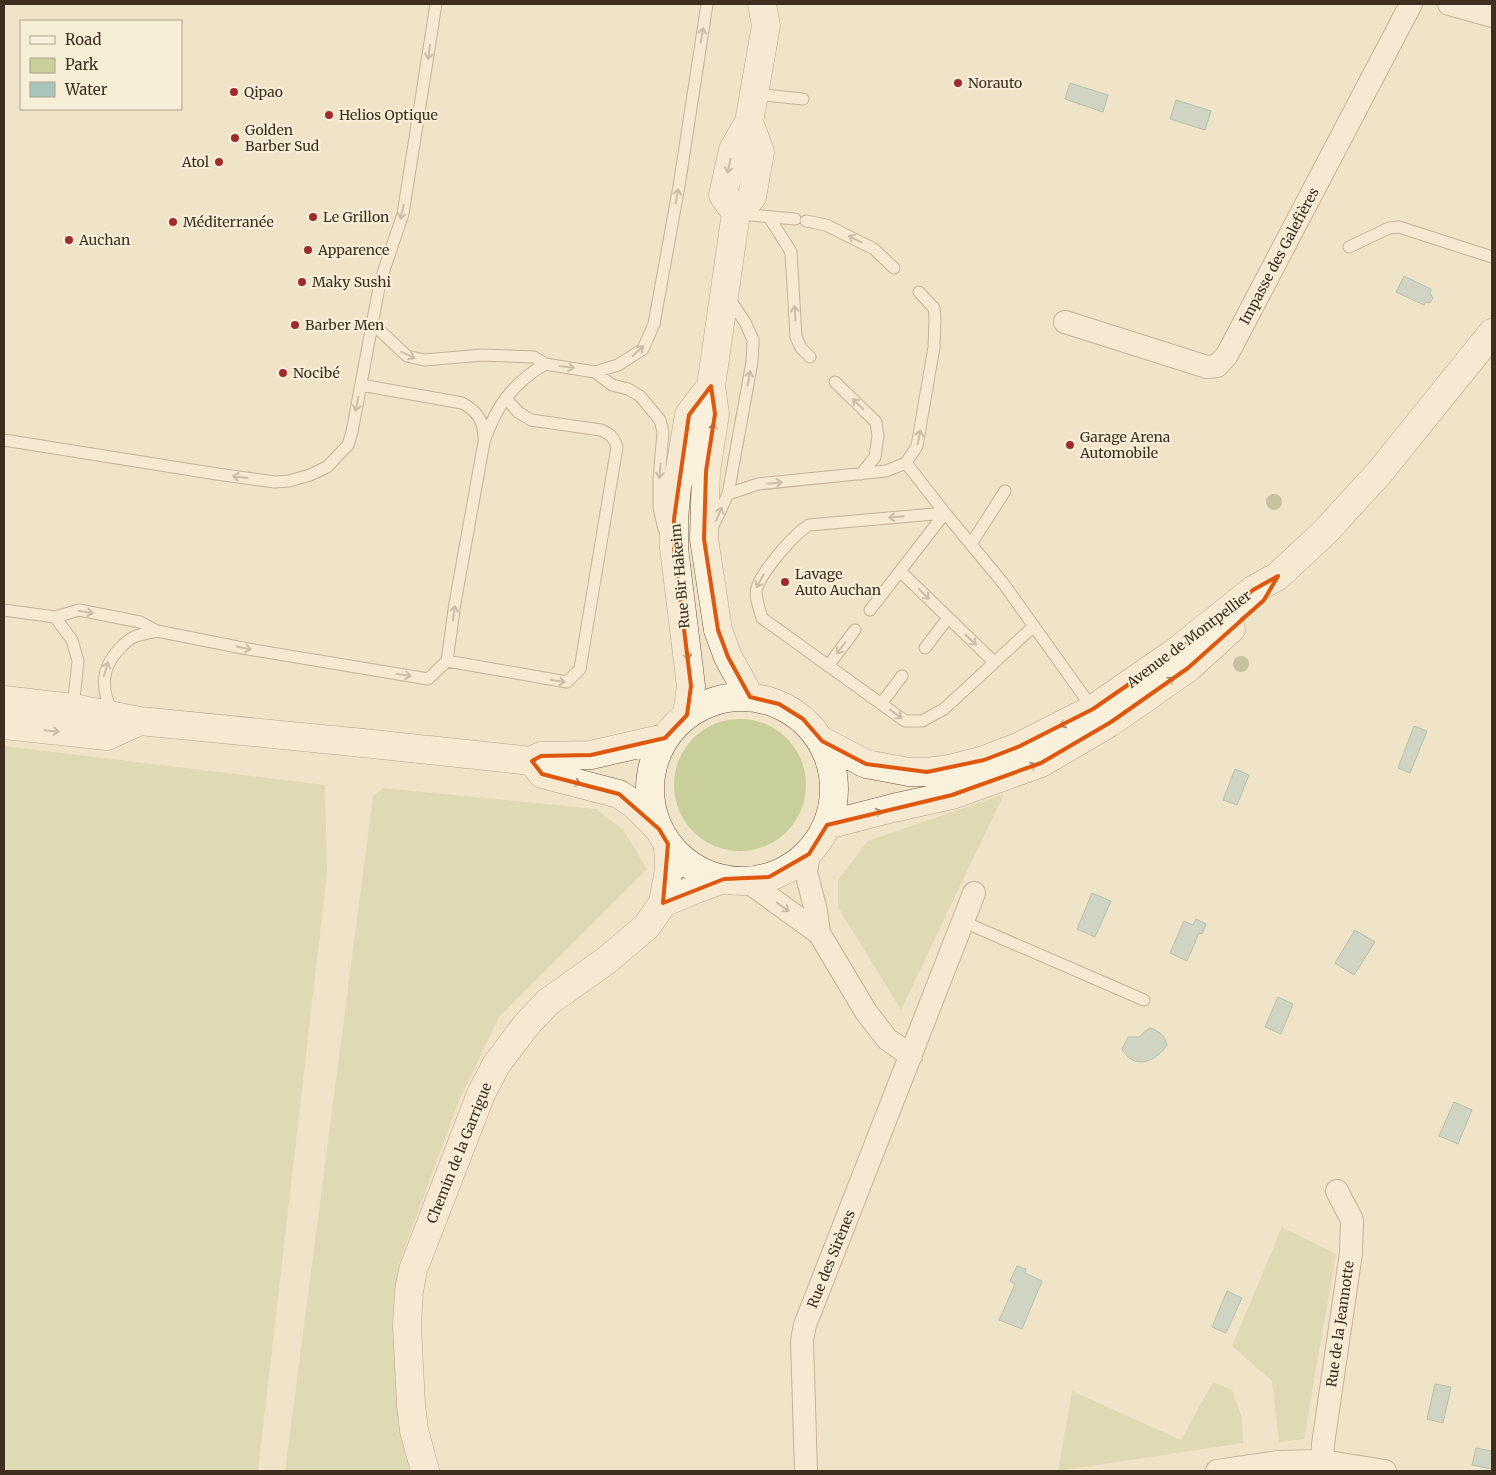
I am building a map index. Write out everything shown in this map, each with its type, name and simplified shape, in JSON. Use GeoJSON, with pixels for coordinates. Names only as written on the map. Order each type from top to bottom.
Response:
{"type":"FeatureCollection","features":[{"type":"Feature","properties":{"kind":"main road"},"geometry":{"type":"LineString","coordinates":[[736,213],[752,197],[760,152],[749,122],[769,11]]}},
{"type":"Feature","properties":{"kind":"main road","name":"Rue Bir Hakeim"},"geometry":{"type":"LineString","coordinates":[[736,213],[711,386],[716,414],[706,471],[704,539],[718,630],[728,657],[750,696]]}},
{"type":"Feature","properties":{"kind":"main road","name":"Avenue de Montpellier"},"geometry":{"type":"LineString","coordinates":[[822,741],[866,764],[892,770],[928,772],[984,760],[1020,746],[1093,709],[1174,653],[1253,590],[1278,576],[1326,531],[1379,473],[1492,333]]}},
{"type":"Feature","properties":{"kind":"main road","name":"Rue Bir Hakeim"},"geometry":{"type":"LineString","coordinates":[[687,715],[691,686],[674,548],[677,486],[689,415],[711,386]]}},
{"type":"Feature","properties":{"kind":"main road","name":"Avenue de Montpellier"},"geometry":{"type":"LineString","coordinates":[[827,825],[892,808],[952,796],[1041,763],[1110,722],[1188,668],[1264,600],[1278,576]]}},
{"type":"Feature","properties":{"kind":"main road"},"geometry":{"type":"LineString","coordinates":[[663,903],[696,889],[735,880],[769,877],[790,868],[808,854],[819,840],[827,825],[835,797],[833,768],[822,741],[803,719],[779,704],[750,696],[728,697],[707,704],[687,715],[665,738],[655,760],[650,783],[652,807],[664,836]]}},
{"type":"Feature","properties":{"kind":"main road"},"geometry":{"type":"LineString","coordinates":[[4,700],[73,708],[110,726]]}},
{"type":"Feature","properties":{"kind":"main road"},"geometry":{"type":"LineString","coordinates":[[4,725],[110,726],[140,721],[532,761],[541,756],[591,755],[665,738]]}},
{"type":"Feature","properties":{"kind":"main road"},"geometry":{"type":"LineString","coordinates":[[532,761],[542,774],[619,794],[634,804],[664,836],[683,860],[702,872],[735,880]]}},
{"type":"Feature","properties":{"kind":"main road","name":"Chemin de la Garrigue"},"geometry":{"type":"LineString","coordinates":[[425,1471],[414,1430],[411,1405],[407,1326],[409,1291],[413,1270],[481,1094],[496,1065],[532,1018],[548,1002],[630,942],[647,926],[663,903],[669,869],[664,836]]}},
{"type":"Feature","properties":{"kind":"street","name":"Impasse des Galefières"},"geometry":{"type":"LineString","coordinates":[[1066,322],[1207,368],[1217,366],[1227,355],[1411,4]]}},
{"type":"Feature","properties":{"kind":"street"},"geometry":{"type":"LineString","coordinates":[[1449,4],[1492,16]]}},
{"type":"Feature","properties":{"kind":"street"},"geometry":{"type":"LineString","coordinates":[[808,854],[806,872],[816,911],[819,933],[866,1012],[887,1039],[911,1056]]}},
{"type":"Feature","properties":{"kind":"street"},"geometry":{"type":"LineString","coordinates":[[735,880],[819,933]]}},
{"type":"Feature","properties":{"kind":"street","name":"Rue des Sirènes"},"geometry":{"type":"LineString","coordinates":[[806,1471],[802,1340],[805,1325],[974,893]]}},
{"type":"Feature","properties":{"kind":"street","name":"Rue de la Jeannotte"},"geometry":{"type":"LineString","coordinates":[[1322,1461],[1351,1253],[1352,1220],[1337,1191]]}},
{"type":"Feature","properties":{"kind":"street"},"geometry":{"type":"LineString","coordinates":[[1217,1471],[1278,1462],[1322,1461],[1385,1471]]}},
{"type":"Feature","properties":{"kind":"lane"},"geometry":{"type":"LineString","coordinates":[[4,440],[275,482],[289,481],[310,475],[327,467],[348,445],[380,282],[403,214],[436,4]]}},
{"type":"Feature","properties":{"kind":"lane"},"geometry":{"type":"LineString","coordinates":[[372,323],[407,356],[424,360],[503,355],[534,357],[545,364],[595,372],[618,365],[643,349],[654,324],[679,186],[707,4]]}},
{"type":"Feature","properties":{"kind":"lane"},"geometry":{"type":"LineString","coordinates":[[754,94],[803,99]]}},
{"type":"Feature","properties":{"kind":"lane"},"geometry":{"type":"LineString","coordinates":[[736,213],[800,220],[826,225],[874,249],[894,268]]}},
{"type":"Feature","properties":{"kind":"lane"},"geometry":{"type":"LineString","coordinates":[[769,217],[791,252],[796,337],[810,358]]}},
{"type":"Feature","properties":{"kind":"lane"},"geometry":{"type":"LineString","coordinates":[[1349,247],[1389,228],[1399,228],[1492,256]]}},
{"type":"Feature","properties":{"kind":"lane"},"geometry":{"type":"LineString","coordinates":[[728,494],[758,484],[886,471],[906,462],[917,446],[934,347],[934,308],[919,292]]}},
{"type":"Feature","properties":{"kind":"lane"},"geometry":{"type":"LineString","coordinates":[[709,570],[713,526],[728,494],[752,362],[753,340],[745,322],[724,293]]}},
{"type":"Feature","properties":{"kind":"lane"},"geometry":{"type":"LineString","coordinates":[[4,610],[55,617],[79,610],[140,622],[157,631],[258,651],[428,678],[447,661],[455,604],[484,442],[490,423],[513,388],[530,373],[545,364]]}},
{"type":"Feature","properties":{"kind":"lane"},"geometry":{"type":"LineString","coordinates":[[595,372],[612,385],[628,389],[640,396],[660,420],[663,432],[659,508],[662,526],[674,548]]}},
{"type":"Feature","properties":{"kind":"lane"},"geometry":{"type":"LineString","coordinates":[[835,382],[876,422],[878,436],[875,457],[862,474]]}},
{"type":"Feature","properties":{"kind":"lane"},"geometry":{"type":"LineString","coordinates":[[361,385],[462,403],[473,408],[480,418],[484,429],[484,442]]}},
{"type":"Feature","properties":{"kind":"lane"},"geometry":{"type":"LineString","coordinates":[[447,661],[567,682],[580,669],[617,446],[610,434],[601,430],[531,420],[518,412],[506,398]]}},
{"type":"Feature","properties":{"kind":"lane"},"geometry":{"type":"LineString","coordinates":[[906,462],[1003,583],[1093,709]]}},
{"type":"Feature","properties":{"kind":"lane"},"geometry":{"type":"LineString","coordinates":[[971,544],[1006,491]]}},
{"type":"Feature","properties":{"kind":"lane"},"geometry":{"type":"LineString","coordinates":[[870,610],[945,513]]}},
{"type":"Feature","properties":{"kind":"lane"},"geometry":{"type":"LineString","coordinates":[[945,513],[809,525],[800,530],[762,576],[756,590],[762,618],[905,721],[922,720],[944,709],[1034,626]]}},
{"type":"Feature","properties":{"kind":"lane"},"geometry":{"type":"LineString","coordinates":[[900,571],[994,662]]}},
{"type":"Feature","properties":{"kind":"lane"},"geometry":{"type":"LineString","coordinates":[[55,617],[72,640],[78,661],[73,708]]}},
{"type":"Feature","properties":{"kind":"lane"},"geometry":{"type":"LineString","coordinates":[[925,648],[948,618]]}},
{"type":"Feature","properties":{"kind":"lane"},"geometry":{"type":"LineString","coordinates":[[828,666],[855,630]]}},
{"type":"Feature","properties":{"kind":"lane"},"geometry":{"type":"LineString","coordinates":[[110,726],[104,690],[104,678],[109,660],[123,645],[134,637],[157,631]]}},
{"type":"Feature","properties":{"kind":"lane"},"geometry":{"type":"LineString","coordinates":[[881,704],[902,676]]}},
{"type":"Feature","properties":{"kind":"lane"},"geometry":{"type":"LineString","coordinates":[[964,922],[1144,1000]]}},
{"type":"Feature","properties":{"kind":"highlighted area"},"geometry":{"type":"Polygon","coordinates":[[[711,386],[715,414],[706,471],[704,539],[718,630],[728,657],[750,697],[779,704],[803,719],[822,741],[866,764],[927,772],[984,760],[1020,746],[1093,709],[1174,653],[1253,590],[1278,576],[1264,600],[1188,668],[1111,722],[1041,763],[1015,773],[952,795],[827,825],[809,854],[769,877],[724,879],[663,903],[668,844],[659,829],[619,794],[542,774],[532,761],[541,756],[591,755],[665,738],[687,715],[691,686],[674,548],[674,519],[689,415],[711,386]]]}},
{"type":"Feature","properties":{"kind":"green space"},"geometry":{"type":"Polygon","coordinates":[[[740,719],[753,720],[765,724],[787,738],[801,760],[805,772],[805,798],[801,810],[787,832],[765,846],[753,850],[740,851],[727,850],[715,846],[693,832],[679,810],[675,798],[674,785],[675,772],[679,760],[693,738],[715,724],[727,720],[740,719]]]}},
{"type":"Feature","properties":{"kind":"green space"},"geometry":{"type":"Polygon","coordinates":[[[4,746],[325,785],[327,873],[258,1471],[4,1471],[4,746]]]}},
{"type":"Feature","properties":{"kind":"green space"},"geometry":{"type":"Polygon","coordinates":[[[383,788],[596,809],[623,830],[647,869],[499,1017],[458,1103],[399,1264],[394,1310],[395,1368],[411,1471],[285,1471],[373,796],[383,788]]]}},
{"type":"Feature","properties":{"kind":"green space"},"geometry":{"type":"Polygon","coordinates":[[[1004,794],[901,1010],[838,907],[838,880],[868,841],[1004,794]]]}},
{"type":"Feature","properties":{"kind":"green space"},"geometry":{"type":"Polygon","coordinates":[[[1282,1227],[1336,1254],[1304,1439],[1279,1442],[1272,1381],[1232,1346],[1282,1227]]]}},
{"type":"Feature","properties":{"kind":"green space"},"geometry":{"type":"Polygon","coordinates":[[[1213,1382],[1232,1390],[1242,1417],[1243,1443],[1058,1471],[1072,1391],[1181,1440],[1213,1382]]]}},
{"type":"Feature","properties":{"kind":"water"},"geometry":{"type":"Polygon","coordinates":[[[1070,83],[1108,95],[1103,112],[1065,99],[1070,83]]]}},
{"type":"Feature","properties":{"kind":"water"},"geometry":{"type":"Polygon","coordinates":[[[1176,100],[1211,111],[1205,130],[1170,119],[1176,100]]]}},
{"type":"Feature","properties":{"kind":"water"},"geometry":{"type":"Polygon","coordinates":[[[1404,276],[1431,289],[1430,293],[1433,298],[1430,303],[1426,302],[1424,305],[1396,292],[1404,276]]]}},
{"type":"Feature","properties":{"kind":"water"},"geometry":{"type":"Polygon","coordinates":[[[1414,726],[1427,731],[1410,773],[1398,768],[1414,726]]]}},
{"type":"Feature","properties":{"kind":"water"},"geometry":{"type":"Polygon","coordinates":[[[1235,769],[1249,775],[1237,805],[1223,800],[1235,769]]]}},
{"type":"Feature","properties":{"kind":"water"},"geometry":{"type":"Polygon","coordinates":[[[1092,893],[1111,901],[1095,937],[1077,929],[1092,893]]]}},
{"type":"Feature","properties":{"kind":"water"},"geometry":{"type":"Polygon","coordinates":[[[1196,919],[1206,924],[1202,934],[1199,933],[1187,961],[1170,953],[1184,921],[1193,925],[1196,919]]]}},
{"type":"Feature","properties":{"kind":"water"},"geometry":{"type":"Polygon","coordinates":[[[1355,930],[1375,942],[1354,975],[1335,963],[1355,930]]]}},
{"type":"Feature","properties":{"kind":"water"},"geometry":{"type":"Polygon","coordinates":[[[1278,997],[1293,1004],[1281,1034],[1265,1027],[1278,997]]]}},
{"type":"Feature","properties":{"kind":"water"},"geometry":{"type":"Polygon","coordinates":[[[1150,1028],[1161,1034],[1167,1045],[1157,1056],[1145,1062],[1133,1060],[1127,1056],[1122,1049],[1128,1037],[1140,1037],[1150,1028]]]}},
{"type":"Feature","properties":{"kind":"water"},"geometry":{"type":"Polygon","coordinates":[[[1454,1102],[1472,1110],[1458,1144],[1439,1136],[1454,1102]]]}},
{"type":"Feature","properties":{"kind":"water"},"geometry":{"type":"Polygon","coordinates":[[[1017,1266],[1026,1269],[1025,1273],[1042,1281],[1022,1329],[999,1320],[1015,1284],[1010,1281],[1017,1266]]]}},
{"type":"Feature","properties":{"kind":"water"},"geometry":{"type":"Polygon","coordinates":[[[1227,1291],[1242,1298],[1226,1333],[1212,1327],[1227,1291]]]}},
{"type":"Feature","properties":{"kind":"water"},"geometry":{"type":"Polygon","coordinates":[[[1435,1384],[1451,1387],[1443,1423],[1427,1419],[1435,1384]]]}},
{"type":"Feature","properties":{"kind":"water"},"geometry":{"type":"Polygon","coordinates":[[[1476,1448],[1492,1451],[1492,1469],[1472,1465],[1476,1448]]]}},
{"type":"Feature","properties":{"kind":"place","name":"Norauto"},"geometry":{"type":"Point","coordinates":[958,83]}},
{"type":"Feature","properties":{"kind":"place","name":"Qipao"},"geometry":{"type":"Point","coordinates":[234,92]}},
{"type":"Feature","properties":{"kind":"place","name":"Helios Optique"},"geometry":{"type":"Point","coordinates":[329,115]}},
{"type":"Feature","properties":{"kind":"place","name":"Golden Barber Sud"},"geometry":{"type":"Point","coordinates":[235,138]}},
{"type":"Feature","properties":{"kind":"place","name":"Atol"},"geometry":{"type":"Point","coordinates":[219,162]}},
{"type":"Feature","properties":{"kind":"place","name":"Le Grillon"},"geometry":{"type":"Point","coordinates":[313,217]}},
{"type":"Feature","properties":{"kind":"place","name":"Méditerranée"},"geometry":{"type":"Point","coordinates":[173,222]}},
{"type":"Feature","properties":{"kind":"place","name":"Auchan"},"geometry":{"type":"Point","coordinates":[69,240]}},
{"type":"Feature","properties":{"kind":"place","name":"Apparence"},"geometry":{"type":"Point","coordinates":[308,250]}},
{"type":"Feature","properties":{"kind":"place","name":"Maky Sushi"},"geometry":{"type":"Point","coordinates":[302,282]}},
{"type":"Feature","properties":{"kind":"place","name":"Barber Men"},"geometry":{"type":"Point","coordinates":[295,325]}},
{"type":"Feature","properties":{"kind":"place","name":"Nocibé"},"geometry":{"type":"Point","coordinates":[283,373]}},
{"type":"Feature","properties":{"kind":"place","name":"Garage Arena Automobile"},"geometry":{"type":"Point","coordinates":[1070,445]}},
{"type":"Feature","properties":{"kind":"place","name":"Lavage Auto Auchan"},"geometry":{"type":"Point","coordinates":[785,582]}}]}
